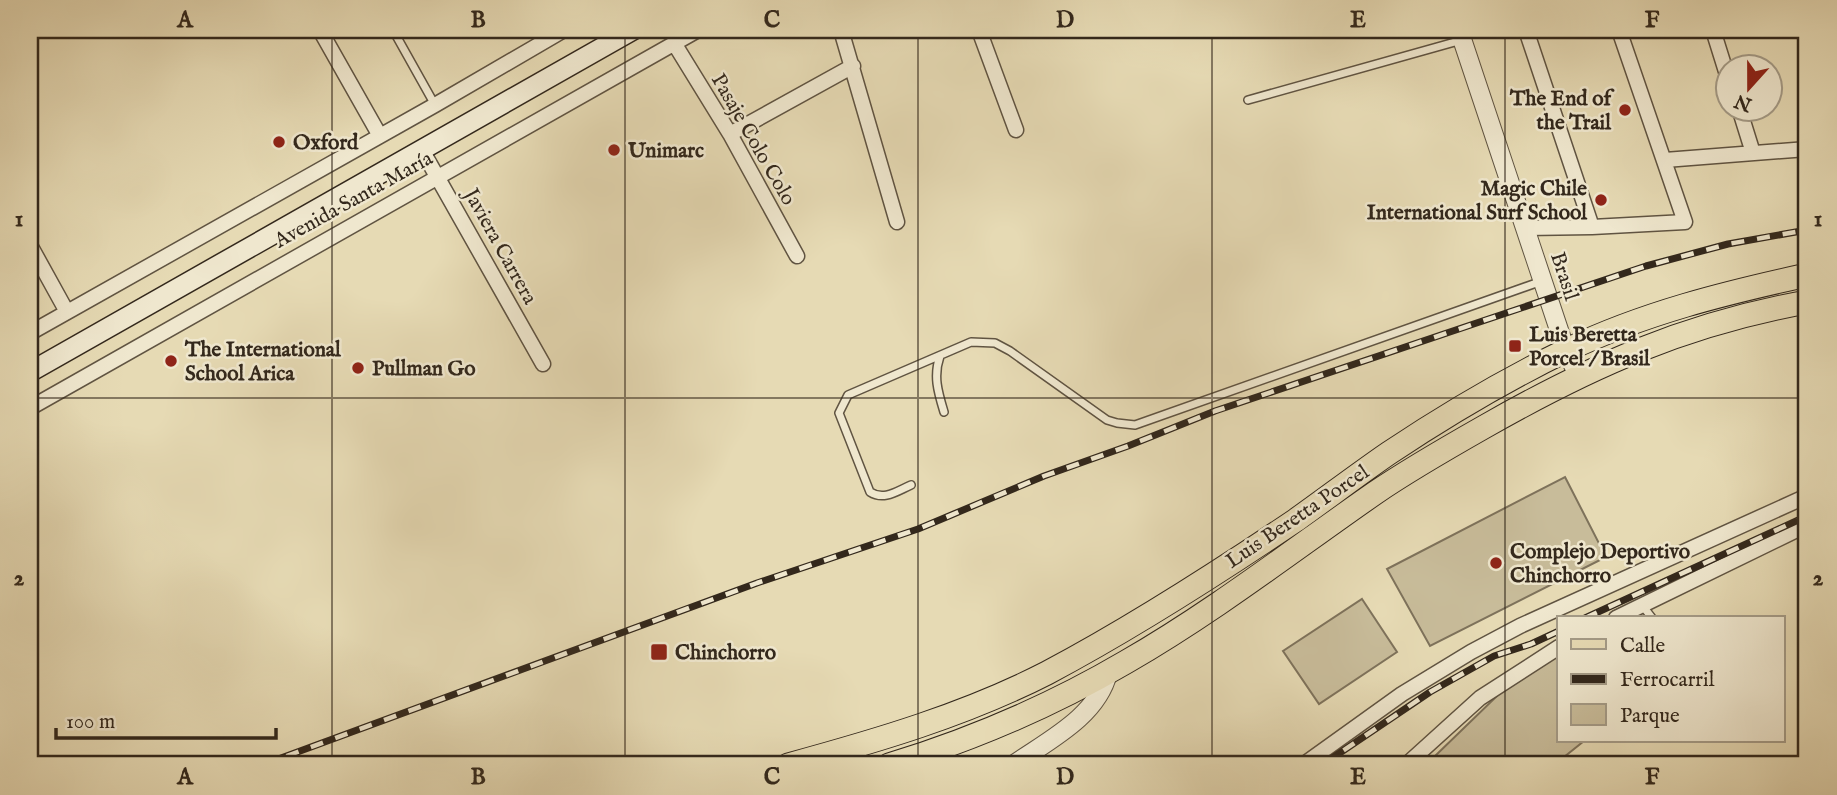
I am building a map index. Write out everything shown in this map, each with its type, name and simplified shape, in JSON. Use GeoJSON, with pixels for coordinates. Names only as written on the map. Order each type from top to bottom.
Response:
{"type":"FeatureCollection","features":[{"type":"Feature","properties":{"kind":"main road","name":"Avenida Santa María"},"geometry":{"type":"LineString","coordinates":[[30,372],[633,30]]}},
{"type":"Feature","properties":{"kind":"main road","name":"Luis Beretta Porcel"},"geometry":{"type":"LineString","coordinates":[[788,765],[921,725],[978,704],[1046,673],[1246,553],[1386,455],[1450,414],[1566,351],[1672,308],[1807,275]]}},
{"type":"Feature","properties":{"kind":"main road","name":"Luis Beretta Porcel"},"geometry":{"type":"LineString","coordinates":[[889,765],[938,750],[995,727],[1108,673],[1259,576],[1426,460],[1578,375],[1695,329],[1807,302]]}},
{"type":"Feature","properties":{"kind":"street"},"geometry":{"type":"LineString","coordinates":[[320,30],[380,136]]}},
{"type":"Feature","properties":{"kind":"street","name":"Avenida Santa María"},"geometry":{"type":"LineString","coordinates":[[30,332],[564,30]]}},
{"type":"Feature","properties":{"kind":"street","name":"Avenida Santa María"},"geometry":{"type":"LineString","coordinates":[[30,408],[698,30]]}},
{"type":"Feature","properties":{"kind":"street"},"geometry":{"type":"LineString","coordinates":[[841,30],[897,222]]}},
{"type":"Feature","properties":{"kind":"street"},"geometry":{"type":"LineString","coordinates":[[979,30],[1016,130]]}},
{"type":"Feature","properties":{"kind":"street"},"geometry":{"type":"LineString","coordinates":[[1526,30],[1592,227]]}},
{"type":"Feature","properties":{"kind":"street"},"geometry":{"type":"LineString","coordinates":[[1525,228],[1685,222],[1619,30]]}},
{"type":"Feature","properties":{"kind":"street"},"geometry":{"type":"LineString","coordinates":[[1713,30],[1720,52]]}},
{"type":"Feature","properties":{"kind":"street","name":"Brasil"},"geometry":{"type":"LineString","coordinates":[[1460,35],[1566,351],[1578,375]]}},
{"type":"Feature","properties":{"kind":"street","name":"Pasaje Colo Colo"},"geometry":{"type":"LineString","coordinates":[[674,43],[730,134],[797,256]]}},
{"type":"Feature","properties":{"kind":"street"},"geometry":{"type":"LineString","coordinates":[[730,134],[853,66]]}},
{"type":"Feature","properties":{"kind":"street"},"geometry":{"type":"LineString","coordinates":[[1743,122],[1753,153]]}},
{"type":"Feature","properties":{"kind":"street"},"geometry":{"type":"LineString","coordinates":[[1665,160],[1807,149]]}},
{"type":"Feature","properties":{"kind":"street","name":"Javiera Carrera"},"geometry":{"type":"LineString","coordinates":[[422,150],[543,364]]}},
{"type":"Feature","properties":{"kind":"street"},"geometry":{"type":"LineString","coordinates":[[30,246],[67,312]]}},
{"type":"Feature","properties":{"kind":"street"},"geometry":{"type":"LineString","coordinates":[[1303,765],[1402,694],[1471,652],[1520,626],[1807,496]]}},
{"type":"Feature","properties":{"kind":"street"},"geometry":{"type":"LineString","coordinates":[[1620,616],[1807,525]]}},
{"type":"Feature","properties":{"kind":"street"},"geometry":{"type":"LineString","coordinates":[[1406,765],[1479,698],[1557,648]]}},
{"type":"Feature","properties":{"kind":"street"},"geometry":{"type":"LineString","coordinates":[[1013,765],[1075,722],[1101,691],[1108,673]]}},
{"type":"Feature","properties":{"kind":"lane"},"geometry":{"type":"LineString","coordinates":[[393,30],[435,105]]}},
{"type":"Feature","properties":{"kind":"lane"},"geometry":{"type":"LineString","coordinates":[[1248,100],[1460,35]]}},
{"type":"Feature","properties":{"kind":"lane"},"geometry":{"type":"LineString","coordinates":[[911,485],[887,495],[877,496],[870,492],[839,414],[848,395],[971,342],[995,343],[1107,420],[1136,425],[1542,281]]}},
{"type":"Feature","properties":{"kind":"lane"},"geometry":{"type":"LineString","coordinates":[[940,356],[935,369],[936,385],[944,412]]}},
{"type":"Feature","properties":{"kind":"lane"},"geometry":{"type":"LineString","coordinates":[[1642,605],[1650,616]]}},
{"type":"Feature","properties":{"kind":"green space","name":"Complejo Deportivo Chinchorro"},"geometry":{"type":"Polygon","coordinates":[[[1565,477],[1606,557],[1430,646],[1387,569],[1565,477]]]}},
{"type":"Feature","properties":{"kind":"green space"},"geometry":{"type":"Polygon","coordinates":[[[1362,599],[1397,652],[1319,704],[1283,651],[1362,599]]]}},
{"type":"Feature","properties":{"kind":"green space"},"geometry":{"type":"Polygon","coordinates":[[[1556,657],[1557,742],[1583,742],[1554,765],[1444,765],[1435,756],[1499,694],[1556,657]]]}},
{"type":"Feature","properties":{"kind":"railway"},"geometry":{"type":"LineString","coordinates":[[262,765],[757,583],[918,529],[1044,476],[1215,411],[1646,266],[1728,244],[1807,230]]}},
{"type":"Feature","properties":{"kind":"railway"},"geometry":{"type":"LineString","coordinates":[[1589,616],[1807,516]]}},
{"type":"Feature","properties":{"kind":"railway"},"geometry":{"type":"LineString","coordinates":[[1322,765],[1430,692],[1494,656],[1557,632]]}},
{"type":"Feature","properties":{"kind":"place","name":"The End of the Trail"},"geometry":{"type":"Point","coordinates":[1625,110]}},
{"type":"Feature","properties":{"kind":"place","name":"Oxford"},"geometry":{"type":"Point","coordinates":[279,142]}},
{"type":"Feature","properties":{"kind":"place","name":"Unimarc"},"geometry":{"type":"Point","coordinates":[614,150]}},
{"type":"Feature","properties":{"kind":"place","name":"Magic Chile International Surf School"},"geometry":{"type":"Point","coordinates":[1601,200]}},
{"type":"Feature","properties":{"kind":"place","name":"Luis Beretta Porcel / Brasil"},"geometry":{"type":"Point","coordinates":[1515,346]}},
{"type":"Feature","properties":{"kind":"place","name":"The International School Arica"},"geometry":{"type":"Point","coordinates":[171,361]}},
{"type":"Feature","properties":{"kind":"place","name":"Pullman Go"},"geometry":{"type":"Point","coordinates":[358,368]}},
{"type":"Feature","properties":{"kind":"place","name":"Complejo Deportivo Chinchorro"},"geometry":{"type":"Point","coordinates":[1496,563]}},
{"type":"Feature","properties":{"kind":"place","name":"Chinchorro"},"geometry":{"type":"Point","coordinates":[659,652]}}]}
